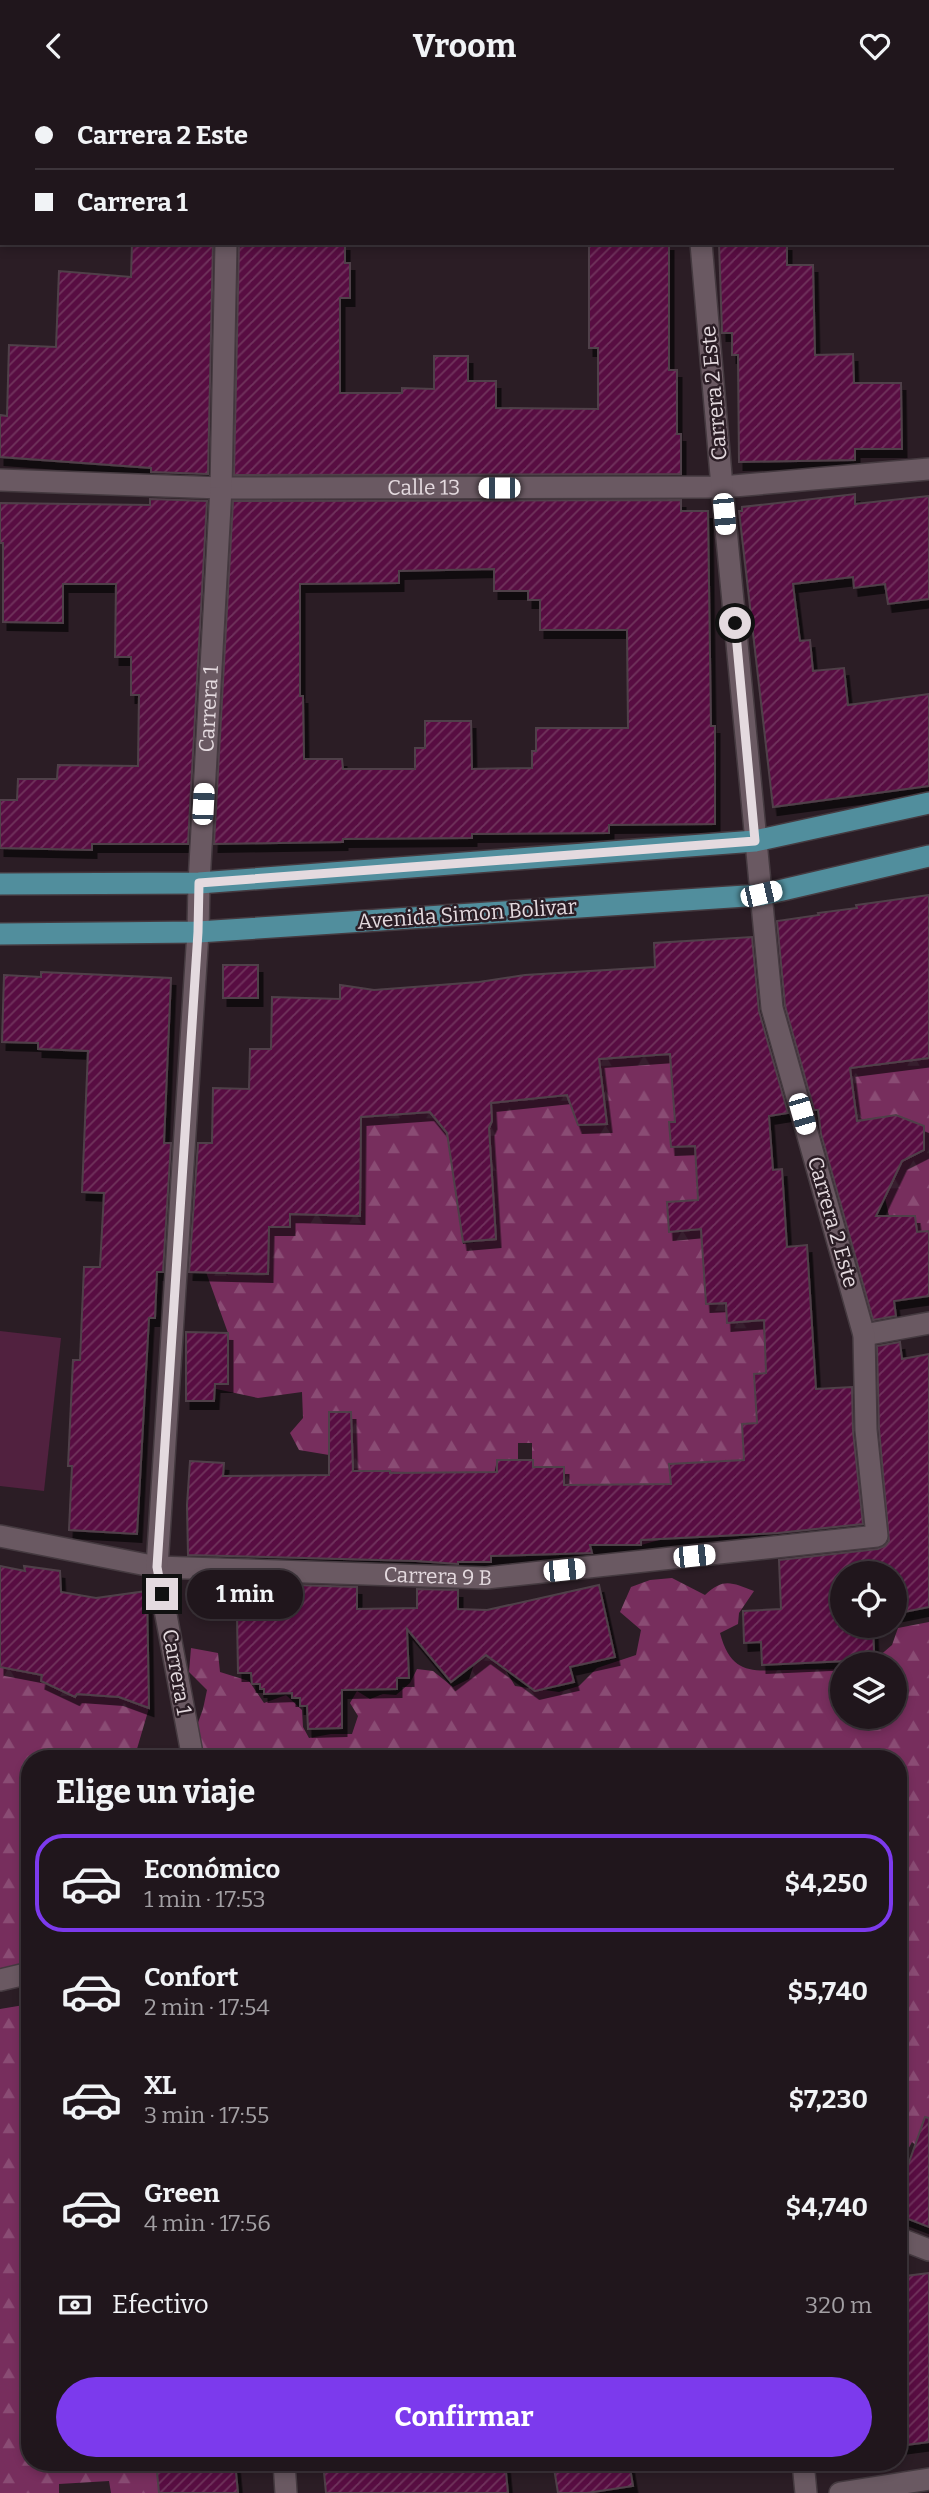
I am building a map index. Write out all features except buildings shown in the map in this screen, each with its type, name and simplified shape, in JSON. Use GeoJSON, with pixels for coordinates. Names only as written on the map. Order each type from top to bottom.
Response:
{"type":"FeatureCollection","features":[{"type":"Feature","properties":{"kind":"main road"},"geometry":{"type":"LineString","coordinates":[[0,884],[199,883],[755,841],[929,803]]}},
{"type":"Feature","properties":{"kind":"main road","name":"Avenida Simon Bolivar"},"geometry":{"type":"LineString","coordinates":[[0,934],[198,932],[761,894],[929,856]]}},
{"type":"Feature","properties":{"kind":"street","name":"Carrera 1"},"geometry":{"type":"LineString","coordinates":[[191,1750],[157,1567],[198,932],[221,488],[226,245]]}},
{"type":"Feature","properties":{"kind":"street","name":"Carrera 2 Este"},"geometry":{"type":"LineString","coordinates":[[701,245],[772,1007],[864,1335],[866,1430],[877,1536]]}},
{"type":"Feature","properties":{"kind":"street","name":"Calle 13"},"geometry":{"type":"LineString","coordinates":[[0,480],[221,488],[722,487],[929,468]]}},
{"type":"Feature","properties":{"kind":"street"},"geometry":{"type":"LineString","coordinates":[[864,1335],[929,1323]]}},
{"type":"Feature","properties":{"kind":"street","name":"Carrera 9 B"},"geometry":{"type":"LineString","coordinates":[[0,1536],[157,1567],[486,1578],[877,1536]]}},
{"type":"Feature","properties":{"kind":"street"},"geometry":{"type":"LineString","coordinates":[[0,1980],[21,1975]]}},
{"type":"Feature","properties":{"kind":"street"},"geometry":{"type":"LineString","coordinates":[[907,2241],[929,2250]]}},
{"type":"Feature","properties":{"kind":"street"},"geometry":{"type":"LineString","coordinates":[[285,2471],[286,2493]]}},
{"type":"Feature","properties":{"kind":"street"},"geometry":{"type":"LineString","coordinates":[[804,2471],[806,2493]]}},
{"type":"Feature","properties":{"kind":"street"},"geometry":{"type":"LineString","coordinates":[[840,2493],[929,2479]]}},
{"type":"Feature","properties":{"kind":"green space"},"geometry":{"type":"Polygon","coordinates":[[[670,1054],[675,1122],[669,1123],[671,1147],[701,1145],[703,1175],[697,1182],[698,1200],[667,1202],[669,1232],[701,1229],[726,1303],[727,1323],[763,1321],[765,1352],[780,1351],[758,1423],[742,1424],[750,1494],[670,1465],[670,1537],[641,1545],[641,1484],[564,1485],[563,1467],[532,1467],[532,1443],[518,1443],[518,1460],[497,1460],[491,1490],[457,1473],[353,1471],[329,1455],[299,1450],[290,1433],[303,1418],[302,1392],[258,1398],[193,1384],[228,1384],[228,1333],[206,1272],[269,1227],[290,1227],[291,1184],[360,1216],[362,1089],[380,1112],[430,1112],[447,1133],[463,1244],[496,1239],[489,1128],[491,1103],[567,1095],[578,1125],[607,1124],[599,1059],[670,1054]]]}},
{"type":"Feature","properties":{"kind":"green space"},"geometry":{"type":"Polygon","coordinates":[[[929,1058],[929,1231],[917,1232],[915,1216],[889,1216],[885,1198],[902,1161],[924,1150],[896,1115],[845,1122],[841,1093],[853,1091],[850,1068],[929,1058]]]}},
{"type":"Feature","properties":{"kind":"green space"},"geometry":{"type":"Polygon","coordinates":[[[672,1578],[705,1595],[728,1583],[754,1591],[739,1613],[738,1624],[720,1633],[725,1648],[738,1664],[756,1670],[830,1669],[830,1729],[907,1729],[907,1652],[884,1652],[892,1645],[894,1638],[907,1638],[907,1626],[929,1622],[929,2144],[919,2148],[912,2142],[907,2151],[907,1750],[202,1750],[196,1728],[207,1690],[189,1672],[191,1648],[218,1653],[220,1672],[249,1681],[264,1703],[286,1695],[302,1710],[303,1727],[309,1738],[352,1734],[358,1716],[350,1703],[357,1691],[370,1699],[383,1694],[396,1695],[410,1683],[417,1669],[433,1671],[453,1687],[469,1679],[474,1664],[462,1653],[504,1653],[505,1669],[515,1686],[559,1692],[579,1686],[597,1668],[636,1655],[641,1630],[620,1612],[631,1587],[650,1580],[672,1578]]]}},
{"type":"Feature","properties":{"kind":"green space"},"geometry":{"type":"Polygon","coordinates":[[[48,1641],[42,1681],[75,1697],[93,1672],[94,1695],[119,1697],[149,1708],[137,1750],[21,1750],[21,1965],[0,1971],[0,1667],[4,1668],[48,1641]]]}},
{"type":"Feature","properties":{"kind":"green space"},"geometry":{"type":"Polygon","coordinates":[[[21,2006],[21,2471],[157,2471],[159,2493],[111,2493],[109,2481],[59,2484],[59,2493],[0,2493],[0,2009],[21,2006]]]}},
{"type":"Feature","properties":{"kind":"shaded area"},"geometry":{"type":"Polygon","coordinates":[[[0,1331],[61,1338],[44,1491],[0,1486],[0,1331]]]}},
{"type":"Feature","properties":{"kind":"route"},"geometry":{"type":"LineString","coordinates":[[162,1594],[157,1567],[199,883],[755,841],[735,623]]}}]}
